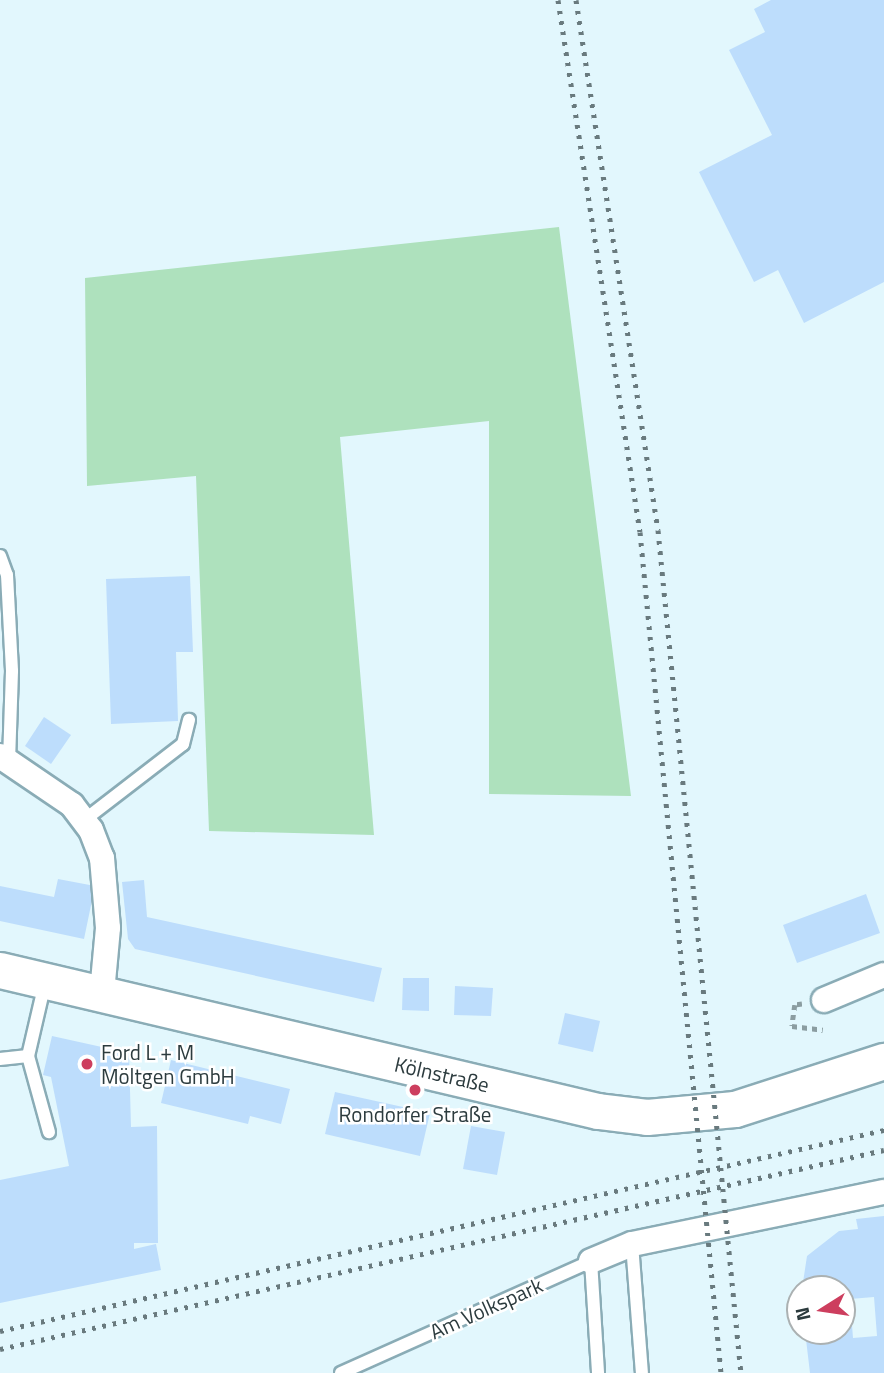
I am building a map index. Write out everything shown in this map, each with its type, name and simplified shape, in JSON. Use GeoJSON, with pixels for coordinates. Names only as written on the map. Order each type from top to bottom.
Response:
{"type":"FeatureCollection","features":[{"type":"Feature","properties":{"kind":"main road","name":"Kölnstraße"},"geometry":{"type":"LineString","coordinates":[[0,970],[572,1105],[647,1117],[735,1109],[884,1062]]}},
{"type":"Feature","properties":{"kind":"street"},"geometry":{"type":"LineString","coordinates":[[4,759],[72,805],[102,858],[108,928],[102,993]]}},
{"type":"Feature","properties":{"kind":"street"},"geometry":{"type":"LineString","coordinates":[[824,1000],[884,975]]}},
{"type":"Feature","properties":{"kind":"street","name":"Am Volkspark"},"geometry":{"type":"LineString","coordinates":[[591,1261],[632,1244],[884,1192]]}},
{"type":"Feature","properties":{"kind":"lane"},"geometry":{"type":"LineString","coordinates":[[0,556],[7,575],[12,671],[4,759]]}},
{"type":"Feature","properties":{"kind":"lane"},"geometry":{"type":"LineString","coordinates":[[83,821],[183,744],[189,720]]}},
{"type":"Feature","properties":{"kind":"lane"},"geometry":{"type":"LineString","coordinates":[[46,981],[28,1056],[49,1132]]}},
{"type":"Feature","properties":{"kind":"lane"},"geometry":{"type":"LineString","coordinates":[[0,1059],[28,1056]]}},
{"type":"Feature","properties":{"kind":"lane"},"geometry":{"type":"LineString","coordinates":[[632,1244],[642,1373]]}},
{"type":"Feature","properties":{"kind":"lane"},"geometry":{"type":"LineString","coordinates":[[591,1261],[598,1373]]}},
{"type":"Feature","properties":{"kind":"lane","name":"Am Volkspark"},"geometry":{"type":"LineString","coordinates":[[341,1373],[591,1261]]}},
{"type":"Feature","properties":{"kind":"path"},"geometry":{"type":"LineString","coordinates":[[795,1005],[792,1026],[822,1030]]}},
{"type":"Feature","properties":{"kind":"green space"},"geometry":{"type":"Polygon","coordinates":[[[559,227],[631,796],[489,794],[489,421],[340,437],[374,835],[209,831],[196,476],[87,486],[85,278],[559,227]]]}},
{"type":"Feature","properties":{"kind":"building"},"geometry":{"type":"Polygon","coordinates":[[[771,0],[884,0],[884,282],[804,323],[778,270],[754,282],[699,172],[772,135],[729,50],[765,32],[754,9],[771,0]]]}},
{"type":"Feature","properties":{"kind":"building"},"geometry":{"type":"Polygon","coordinates":[[[190,576],[193,652],[176,652],[178,721],[111,724],[106,579],[190,576]]]}},
{"type":"Feature","properties":{"kind":"building"},"geometry":{"type":"Polygon","coordinates":[[[44,717],[71,735],[51,764],[25,746],[44,717]]]}},
{"type":"Feature","properties":{"kind":"building"},"geometry":{"type":"Polygon","coordinates":[[[58,879],[95,886],[84,939],[0,921],[0,886],[54,897],[58,879]]]}},
{"type":"Feature","properties":{"kind":"building"},"geometry":{"type":"Polygon","coordinates":[[[144,880],[147,917],[382,968],[374,1002],[135,949],[128,939],[122,882],[144,880]]]}},
{"type":"Feature","properties":{"kind":"building"},"geometry":{"type":"Polygon","coordinates":[[[866,894],[880,933],[797,963],[783,925],[866,894]]]}},
{"type":"Feature","properties":{"kind":"building"},"geometry":{"type":"Polygon","coordinates":[[[403,978],[429,978],[429,1011],[402,1010],[403,978]]]}},
{"type":"Feature","properties":{"kind":"building"},"geometry":{"type":"Polygon","coordinates":[[[455,986],[493,988],[491,1016],[454,1015],[455,986]]]}},
{"type":"Feature","properties":{"kind":"building"},"geometry":{"type":"Polygon","coordinates":[[[565,1013],[600,1021],[593,1052],[558,1044],[565,1013]]]}},
{"type":"Feature","properties":{"kind":"building"},"geometry":{"type":"Polygon","coordinates":[[[52,1036],[129,1053],[131,1127],[157,1126],[158,1243],[134,1243],[134,1249],[156,1244],[161,1270],[0,1303],[0,1180],[69,1166],[51,1077],[43,1075],[52,1036]]]}},
{"type":"Feature","properties":{"kind":"building"},"geometry":{"type":"Polygon","coordinates":[[[171,1060],[290,1089],[281,1124],[250,1116],[248,1124],[161,1103],[171,1060]]]}},
{"type":"Feature","properties":{"kind":"building"},"geometry":{"type":"Polygon","coordinates":[[[335,1092],[430,1113],[420,1156],[325,1134],[335,1092]]]}},
{"type":"Feature","properties":{"kind":"building"},"geometry":{"type":"Polygon","coordinates":[[[471,1126],[505,1132],[497,1175],[463,1169],[471,1126]]]}},
{"type":"Feature","properties":{"kind":"building"},"geometry":{"type":"Polygon","coordinates":[[[884,1216],[884,1373],[810,1373],[807,1345],[856,1345],[856,1338],[877,1336],[874,1297],[856,1298],[856,1275],[804,1275],[807,1256],[839,1231],[858,1229],[856,1219],[884,1216]]]}},
{"type":"Feature","properties":{"kind":"railway"},"geometry":{"type":"LineString","coordinates":[[558,0],[640,532],[721,1373]]}},
{"type":"Feature","properties":{"kind":"railway"},"geometry":{"type":"LineString","coordinates":[[576,0],[658,530],[741,1373]]}},
{"type":"Feature","properties":{"kind":"railway"},"geometry":{"type":"LineString","coordinates":[[0,1331],[884,1130]]}},
{"type":"Feature","properties":{"kind":"railway"},"geometry":{"type":"LineString","coordinates":[[0,1349],[884,1150]]}},
{"type":"Feature","properties":{"kind":"place","name":"Ford L + M Möltgen GmbH"},"geometry":{"type":"Point","coordinates":[87,1064]}},
{"type":"Feature","properties":{"kind":"place","name":"Rondorfer Straße"},"geometry":{"type":"Point","coordinates":[415,1090]}}]}
